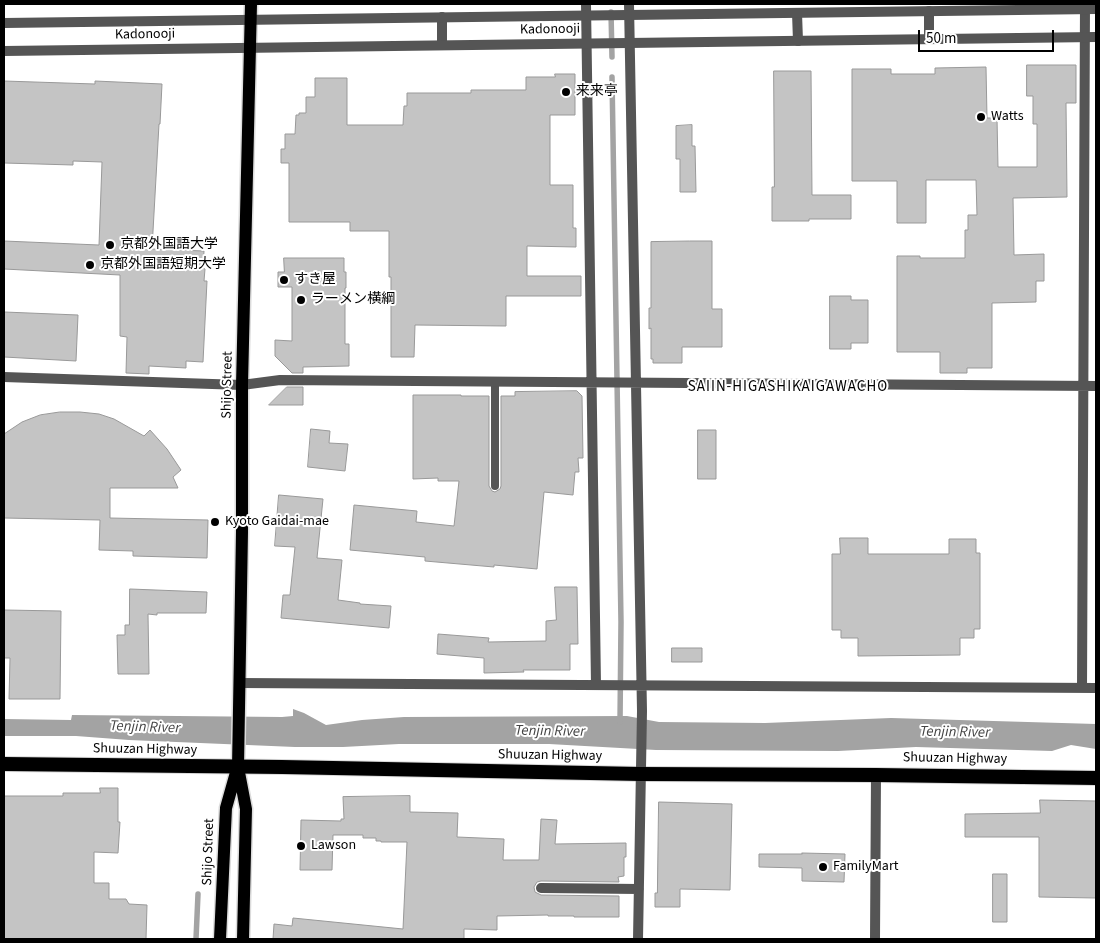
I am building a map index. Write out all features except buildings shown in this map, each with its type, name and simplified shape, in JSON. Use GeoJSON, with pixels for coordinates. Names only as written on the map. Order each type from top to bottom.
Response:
{"type":"FeatureCollection","features":[{"type":"Feature","properties":{"kind":"highway","name":"Shuuzan Highway"},"geometry":{"type":"LineString","coordinates":[[4,764],[292,767],[641,774],[876,774],[1096,778]]}},
{"type":"Feature","properties":{"kind":"main road","name":"Shijo Street"},"geometry":{"type":"LineString","coordinates":[[243,939],[246,809],[238,767],[238,712],[242,522],[242,385],[251,4]]}},
{"type":"Feature","properties":{"kind":"main road","name":"Shijo Street"},"geometry":{"type":"LineString","coordinates":[[220,939],[226,808],[238,767]]}},
{"type":"Feature","properties":{"kind":"street"},"geometry":{"type":"LineString","coordinates":[[586,4],[592,382],[601,685]]}},
{"type":"Feature","properties":{"kind":"street"},"geometry":{"type":"LineString","coordinates":[[629,4],[624,15],[624,43],[636,383],[637,686],[642,711],[638,939]]}},
{"type":"Feature","properties":{"kind":"street","name":"Kadonooji"},"geometry":{"type":"LineString","coordinates":[[4,23],[797,13],[1085,7],[1096,9]]}},
{"type":"Feature","properties":{"kind":"street"},"geometry":{"type":"LineString","coordinates":[[1082,688],[1085,7]]}},
{"type":"Feature","properties":{"kind":"street"},"geometry":{"type":"LineString","coordinates":[[929,11],[929,39]]}},
{"type":"Feature","properties":{"kind":"street"},"geometry":{"type":"LineString","coordinates":[[797,13],[798,41]]}},
{"type":"Feature","properties":{"kind":"street"},"geometry":{"type":"LineString","coordinates":[[442,17],[442,46]]}},
{"type":"Feature","properties":{"kind":"street","name":"Kadonooji"},"geometry":{"type":"LineString","coordinates":[[4,51],[1096,37]]}},
{"type":"Feature","properties":{"kind":"street"},"geometry":{"type":"LineString","coordinates":[[4,378],[242,385],[280,380],[1096,386]]}},
{"type":"Feature","properties":{"kind":"street"},"geometry":{"type":"LineString","coordinates":[[239,683],[1096,688]]}},
{"type":"Feature","properties":{"kind":"street"},"geometry":{"type":"LineString","coordinates":[[875,939],[876,774]]}},
{"type":"Feature","properties":{"kind":"street"},"geometry":{"type":"LineString","coordinates":[[541,888],[639,889]]}},
{"type":"Feature","properties":{"kind":"lane"},"geometry":{"type":"LineString","coordinates":[[495,381],[495,486]]}},
{"type":"Feature","properties":{"kind":"water","name":"Tenjin River"},"geometry":{"type":"Polygon","coordinates":[[[293,709],[326,725],[404,717],[627,716],[659,722],[765,723],[891,718],[1096,724],[1096,749],[1071,745],[1052,751],[916,747],[838,751],[656,750],[549,744],[399,744],[295,747],[76,736],[4,736],[4,719],[71,720],[72,715],[282,717],[293,716],[293,709]]]}},
{"type":"Feature","properties":{"kind":"waterway"},"geometry":{"type":"LineString","coordinates":[[611,12],[612,57]]}},
{"type":"Feature","properties":{"kind":"waterway"},"geometry":{"type":"LineString","coordinates":[[612,77],[621,622],[620,722]]}},
{"type":"Feature","properties":{"kind":"waterway"},"geometry":{"type":"LineString","coordinates":[[196,939],[198,894]]}},
{"type":"Feature","properties":{"kind":"place","name":"来来亭"},"geometry":{"type":"Point","coordinates":[566,92]}},
{"type":"Feature","properties":{"kind":"place","name":"Watts"},"geometry":{"type":"Point","coordinates":[981,117]}},
{"type":"Feature","properties":{"kind":"place","name":"京都外国語大学"},"geometry":{"type":"Point","coordinates":[110,245]}},
{"type":"Feature","properties":{"kind":"place","name":"京都外国語短期大学"},"geometry":{"type":"Point","coordinates":[90,265]}},
{"type":"Feature","properties":{"kind":"place","name":"すき屋"},"geometry":{"type":"Point","coordinates":[284,280]}},
{"type":"Feature","properties":{"kind":"place","name":"ラーメン横綱"},"geometry":{"type":"Point","coordinates":[301,300]}},
{"type":"Feature","properties":{"kind":"place","name":"Kyoto Gaidai-mae"},"geometry":{"type":"Point","coordinates":[215,522]}},
{"type":"Feature","properties":{"kind":"place","name":"Lawson"},"geometry":{"type":"Point","coordinates":[301,846]}},
{"type":"Feature","properties":{"kind":"place","name":"FamilyMart"},"geometry":{"type":"Point","coordinates":[823,867]}},
{"type":"Feature","properties":{"kind":"district","name":"SAIIN-HIGASHIKAIGAWACHO"},"geometry":{"type":"Point","coordinates":[788,388]}}]}
